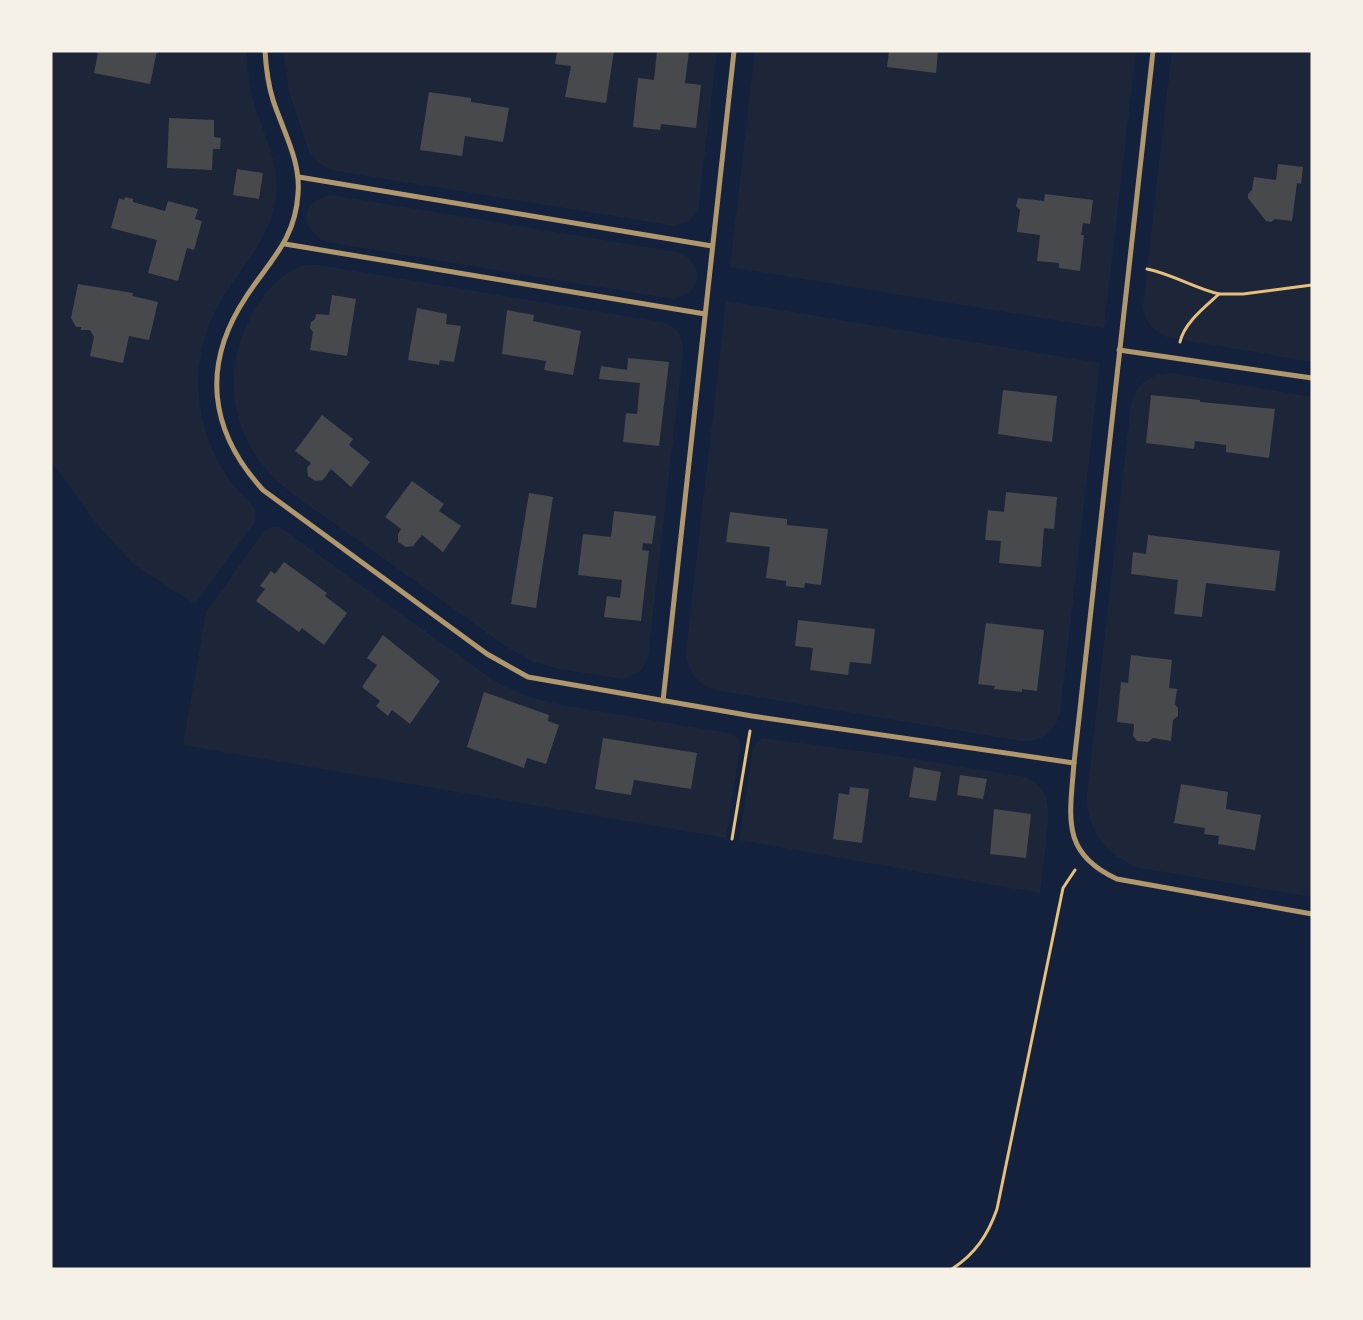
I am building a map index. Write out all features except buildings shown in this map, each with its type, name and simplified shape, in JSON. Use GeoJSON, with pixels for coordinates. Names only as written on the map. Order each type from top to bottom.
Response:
{"type":"FeatureCollection","features":[{"type":"Feature","properties":{"kind":"street"},"geometry":{"type":"LineString","coordinates":[[266,51],[268,79],[273,100],[299,177],[298,196],[292,227],[285,244],[246,296],[232,319],[224,337],[217,374],[218,410],[224,431],[242,465],[252,478],[277,502],[508,667],[528,677],[546,682],[752,716],[1074,763]]}},
{"type":"Feature","properties":{"kind":"street"},"geometry":{"type":"LineString","coordinates":[[663,701],[734,51]]}},
{"type":"Feature","properties":{"kind":"street"},"geometry":{"type":"LineString","coordinates":[[1153,51],[1074,763],[1070,814],[1073,833],[1083,857],[1106,874],[1135,884],[1312,914]]}},
{"type":"Feature","properties":{"kind":"street"},"geometry":{"type":"LineString","coordinates":[[299,177],[712,246]]}},
{"type":"Feature","properties":{"kind":"street"},"geometry":{"type":"LineString","coordinates":[[285,244],[704,314]]}},
{"type":"Feature","properties":{"kind":"street"},"geometry":{"type":"LineString","coordinates":[[1119,350],[1312,378]]}},
{"type":"Feature","properties":{"kind":"path"},"geometry":{"type":"LineString","coordinates":[[1143,269],[1158,272],[1200,289],[1219,294],[1244,294],[1312,285]]}},
{"type":"Feature","properties":{"kind":"path"},"geometry":{"type":"LineString","coordinates":[[1180,343],[1182,336],[1192,322],[1219,294]]}},
{"type":"Feature","properties":{"kind":"path"},"geometry":{"type":"LineString","coordinates":[[732,840],[752,716]]}},
{"type":"Feature","properties":{"kind":"path"},"geometry":{"type":"LineString","coordinates":[[952,1269],[968,1259],[988,1233],[997,1210],[1063,888],[1083,857]]}},
{"type":"Feature","properties":{"kind":"shaded area"},"geometry":{"type":"Polygon","coordinates":[[[51,51],[247,51],[250,88],[274,162],[276,175],[275,202],[263,237],[221,300],[209,325],[199,367],[199,395],[205,430],[219,463],[232,483],[252,505],[256,516],[254,523],[195,604],[133,564],[96,523],[51,461],[51,51]]]}},
{"type":"Feature","properties":{"kind":"shaded area"},"geometry":{"type":"Polygon","coordinates":[[[283,51],[717,51],[698,210],[690,220],[675,226],[331,170],[319,163],[309,152],[289,92],[283,51]]]}},
{"type":"Feature","properties":{"kind":"shaded area"},"geometry":{"type":"Polygon","coordinates":[[[755,51],[1136,51],[1104,328],[730,267],[755,51]]]}},
{"type":"Feature","properties":{"kind":"shaded area"},"geometry":{"type":"Polygon","coordinates":[[[1172,51],[1312,51],[1312,362],[1167,337],[1157,332],[1147,321],[1143,305],[1172,51]]]}},
{"type":"Feature","properties":{"kind":"shaded area"},"geometry":{"type":"Polygon","coordinates":[[[332,195],[682,253],[695,266],[697,280],[690,292],[673,299],[326,242],[311,229],[306,215],[314,202],[332,195]]]}},
{"type":"Feature","properties":{"kind":"shaded area"},"geometry":{"type":"Polygon","coordinates":[[[305,265],[318,265],[662,322],[675,329],[682,342],[683,353],[648,657],[641,671],[623,679],[558,669],[534,662],[505,646],[309,506],[285,488],[265,468],[248,442],[241,426],[234,394],[235,361],[245,329],[261,300],[285,274],[305,265]]]}},
{"type":"Feature","properties":{"kind":"shaded area"},"geometry":{"type":"Polygon","coordinates":[[[726,301],[1100,363],[1060,714],[1054,726],[1045,735],[1035,740],[1021,741],[715,690],[703,684],[694,676],[686,652],[726,301]]]}},
{"type":"Feature","properties":{"kind":"shaded area"},"geometry":{"type":"Polygon","coordinates":[[[1171,373],[1312,397],[1312,897],[1140,868],[1128,863],[1108,849],[1100,841],[1090,820],[1087,795],[1131,404],[1137,390],[1145,381],[1157,375],[1171,373]]]}},
{"type":"Feature","properties":{"kind":"shaded area"},"geometry":{"type":"Polygon","coordinates":[[[274,526],[280,527],[498,683],[529,697],[562,705],[734,734],[739,738],[740,746],[726,838],[183,745],[206,612],[264,531],[274,526]]]}},
{"type":"Feature","properties":{"kind":"shaded area"},"geometry":{"type":"Polygon","coordinates":[[[763,738],[883,754],[1020,776],[1031,781],[1044,794],[1048,812],[1040,893],[739,840],[753,749],[757,742],[763,738]]]}}]}
